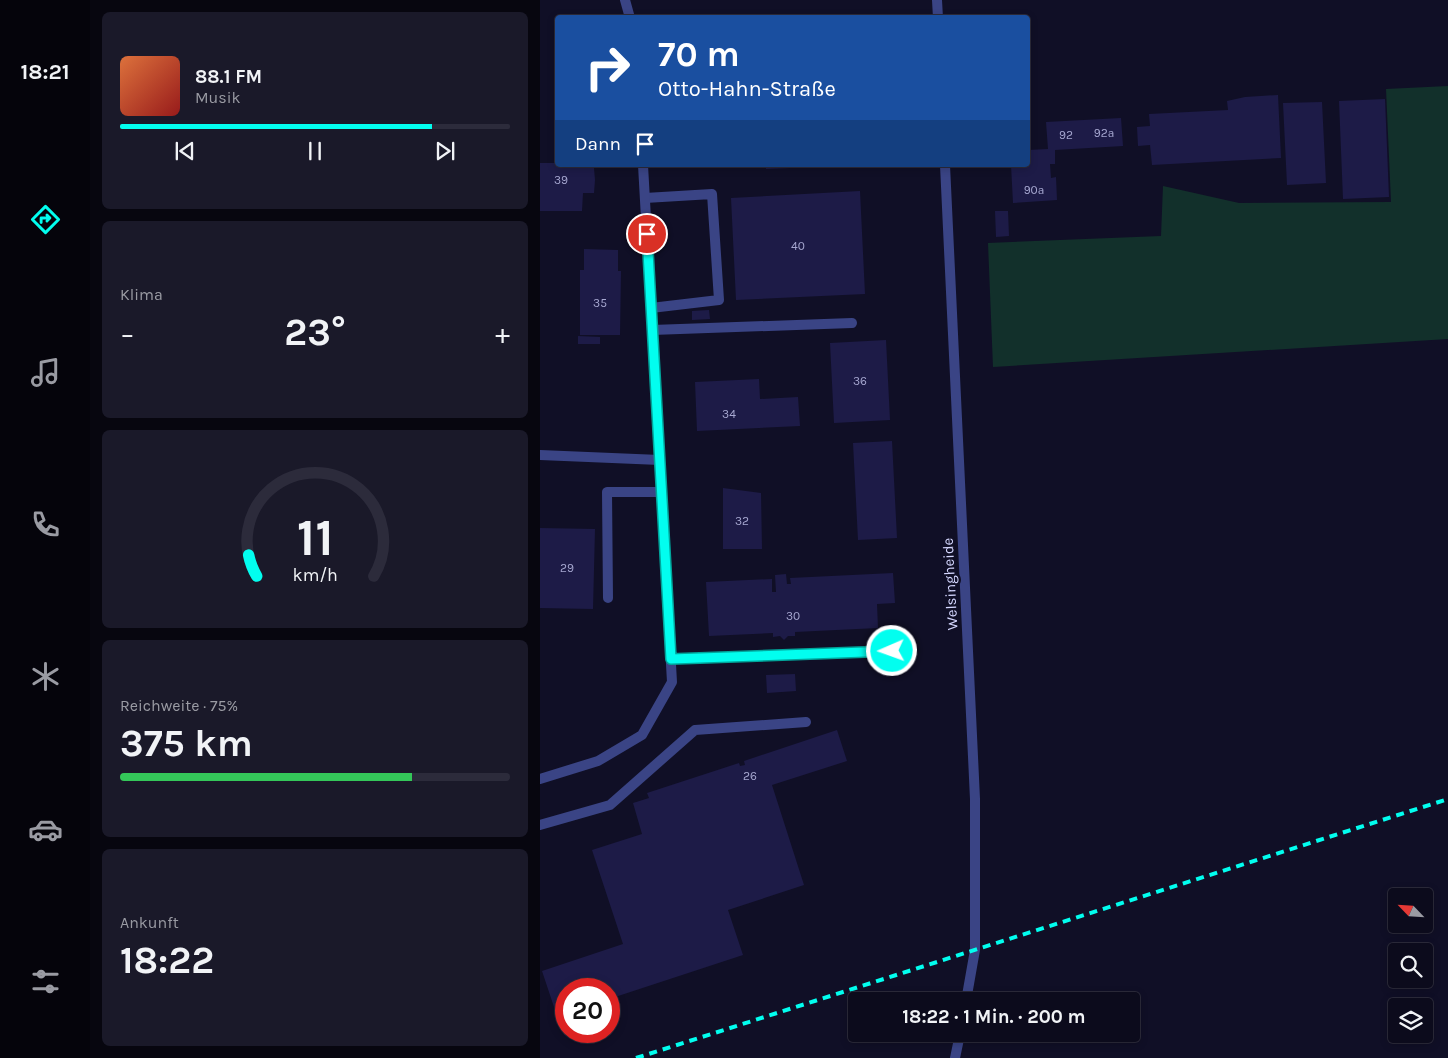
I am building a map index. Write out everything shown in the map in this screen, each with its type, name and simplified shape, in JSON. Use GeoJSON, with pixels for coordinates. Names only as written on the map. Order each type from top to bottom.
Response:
{"type":"FeatureCollection","features":[{"type":"Feature","properties":{"kind":"street"},"geometry":{"type":"LineString","coordinates":[[625,0],[629,15]]}},
{"type":"Feature","properties":{"kind":"street"},"geometry":{"type":"LineString","coordinates":[[937,0],[938,15]]}},
{"type":"Feature","properties":{"kind":"street"},"geometry":{"type":"LineString","coordinates":[[540,779],[598,761],[642,735],[672,682],[643,167]]}},
{"type":"Feature","properties":{"kind":"street","name":"Welsingheide"},"geometry":{"type":"LineString","coordinates":[[945,167],[975,799],[974,950],[967,992]]}},
{"type":"Feature","properties":{"kind":"street"},"geometry":{"type":"LineString","coordinates":[[645,198],[712,194],[719,300],[651,308]]}},
{"type":"Feature","properties":{"kind":"street"},"geometry":{"type":"LineString","coordinates":[[652,330],[852,323]]}},
{"type":"Feature","properties":{"kind":"street"},"geometry":{"type":"LineString","coordinates":[[540,455],[660,460]]}},
{"type":"Feature","properties":{"kind":"street"},"geometry":{"type":"LineString","coordinates":[[608,598],[607,492],[662,492]]}},
{"type":"Feature","properties":{"kind":"street"},"geometry":{"type":"LineString","coordinates":[[671,659],[892,651]]}},
{"type":"Feature","properties":{"kind":"street"},"geometry":{"type":"LineString","coordinates":[[540,825],[610,805],[696,730],[806,722]]}},
{"type":"Feature","properties":{"kind":"street"},"geometry":{"type":"LineString","coordinates":[[955,1058],[958,1042]]}},
{"type":"Feature","properties":{"kind":"green space"},"geometry":{"type":"Polygon","coordinates":[[[1448,86],[1448,339],[993,367],[988,243],[1161,236],[1163,186],[1239,203],[1391,202],[1386,89],[1448,86]]]}},
{"type":"Feature","properties":{"kind":"building"},"geometry":{"type":"Polygon","coordinates":[[[1278,95],[1281,158],[1152,165],[1150,145],[1138,146],[1137,127],[1150,126],[1149,114],[1228,110],[1227,101],[1245,97],[1278,95]]]}},
{"type":"Feature","properties":{"kind":"building"},"geometry":{"type":"Polygon","coordinates":[[[1385,99],[1389,197],[1343,199],[1339,101],[1385,99]]]}},
{"type":"Feature","properties":{"kind":"building"},"geometry":{"type":"Polygon","coordinates":[[[1322,102],[1326,183],[1287,185],[1283,103],[1322,102]]]}},
{"type":"Feature","properties":{"kind":"building"},"geometry":{"type":"Polygon","coordinates":[[[1121,118],[1123,146],[1055,150],[1055,164],[1050,164],[1051,178],[1056,177],[1057,200],[1013,203],[1011,167],[1030,167],[1030,150],[1048,149],[1046,122],[1121,118]]]}},
{"type":"Feature","properties":{"kind":"building"},"geometry":{"type":"Polygon","coordinates":[[[540,163],[555,163],[555,167],[594,168],[594,193],[583,193],[582,211],[540,211],[540,163]]]}},
{"type":"Feature","properties":{"kind":"building"},"geometry":{"type":"Polygon","coordinates":[[[766,167],[814,167],[766,169],[766,167]]]}},
{"type":"Feature","properties":{"kind":"building"},"geometry":{"type":"Polygon","coordinates":[[[860,191],[865,294],[736,300],[731,198],[860,191]]]}},
{"type":"Feature","properties":{"kind":"building"},"geometry":{"type":"Polygon","coordinates":[[[995,211],[1008,211],[1009,236],[996,237],[995,211]]]}},
{"type":"Feature","properties":{"kind":"building"},"geometry":{"type":"Polygon","coordinates":[[[584,249],[618,250],[618,271],[621,271],[620,335],[580,335],[580,270],[584,270],[584,249]]]}},
{"type":"Feature","properties":{"kind":"building"},"geometry":{"type":"Polygon","coordinates":[[[709,310],[710,319],[692,320],[692,311],[709,310]]]}},
{"type":"Feature","properties":{"kind":"building"},"geometry":{"type":"Polygon","coordinates":[[[578,336],[600,337],[600,344],[578,344],[578,336]]]}},
{"type":"Feature","properties":{"kind":"building"},"geometry":{"type":"Polygon","coordinates":[[[886,340],[890,420],[834,423],[830,343],[886,340]]]}},
{"type":"Feature","properties":{"kind":"building"},"geometry":{"type":"Polygon","coordinates":[[[759,379],[760,399],[798,397],[800,426],[697,431],[695,382],[759,379]]]}},
{"type":"Feature","properties":{"kind":"building"},"geometry":{"type":"Polygon","coordinates":[[[892,441],[897,538],[858,540],[853,443],[892,441]]]}},
{"type":"Feature","properties":{"kind":"building"},"geometry":{"type":"Polygon","coordinates":[[[723,488],[761,493],[762,549],[723,549],[723,488]]]}},
{"type":"Feature","properties":{"kind":"building"},"geometry":{"type":"Polygon","coordinates":[[[540,528],[595,529],[593,609],[540,608],[540,528]]]}},
{"type":"Feature","properties":{"kind":"building"},"geometry":{"type":"Polygon","coordinates":[[[893,573],[895,603],[877,604],[878,628],[795,632],[795,636],[788,636],[784,640],[780,636],[773,637],[773,633],[709,636],[706,582],[772,579],[772,592],[776,592],[775,575],[786,574],[787,584],[791,584],[790,578],[893,573]]]}},
{"type":"Feature","properties":{"kind":"building"},"geometry":{"type":"Polygon","coordinates":[[[795,674],[796,691],[767,693],[766,675],[795,674]]]}},
{"type":"Feature","properties":{"kind":"building"},"geometry":{"type":"Polygon","coordinates":[[[837,730],[847,761],[772,785],[804,885],[728,910],[743,955],[620,995],[620,978],[555,978],[555,1010],[542,971],[623,944],[592,850],[642,834],[633,803],[649,798],[647,793],[739,763],[740,766],[745,765],[744,761],[837,730]]]}},
{"type":"Feature","properties":{"kind":"railway"},"geometry":{"type":"LineString","coordinates":[[636,1058],[1448,799]]}},
{"type":"Feature","properties":{"kind":"route"},"geometry":{"type":"LineString","coordinates":[[647,234],[671,659],[892,651]]}}]}
